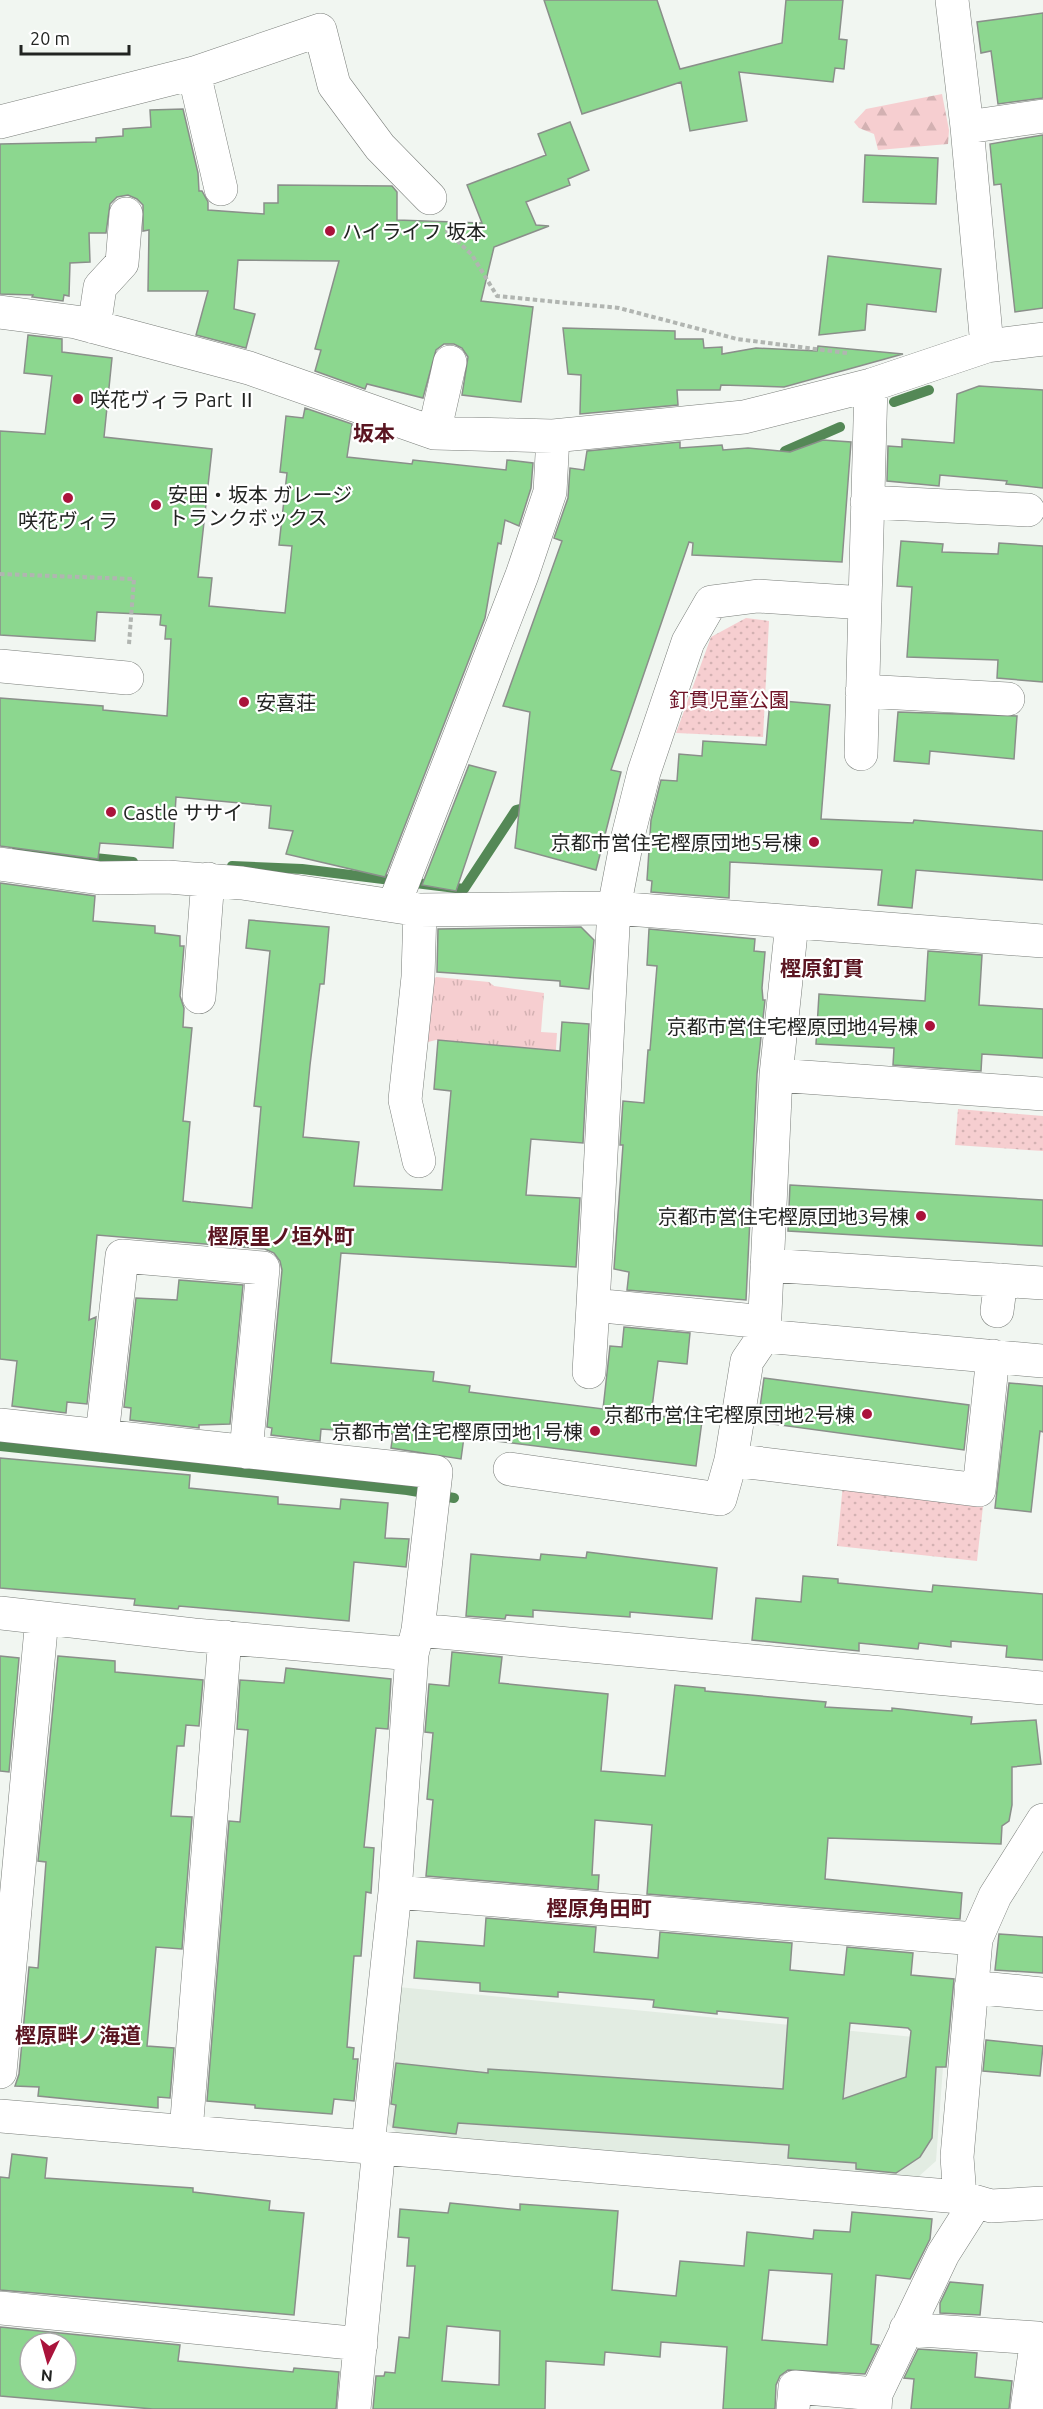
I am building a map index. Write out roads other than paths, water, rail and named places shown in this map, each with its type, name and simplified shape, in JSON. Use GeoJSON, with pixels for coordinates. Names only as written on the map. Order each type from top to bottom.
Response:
{"type":"FeatureCollection","features":[{"type":"Feature","properties":{"kind":"street"},"geometry":{"type":"LineString","coordinates":[[952,0],[967,127],[987,345]]}},
{"type":"Feature","properties":{"kind":"street"},"geometry":{"type":"LineString","coordinates":[[0,122],[194,73],[320,30],[334,85],[380,147],[430,198]]}},
{"type":"Feature","properties":{"kind":"street"},"geometry":{"type":"LineString","coordinates":[[194,73],[221,189]]}},
{"type":"Feature","properties":{"kind":"street"},"geometry":{"type":"LineString","coordinates":[[967,127],[1043,116]]}},
{"type":"Feature","properties":{"kind":"street"},"geometry":{"type":"LineString","coordinates":[[94,327],[100,287],[122,262],[126,214]]}},
{"type":"Feature","properties":{"kind":"street"},"geometry":{"type":"LineString","coordinates":[[0,312],[94,327],[249,368],[434,433],[553,436],[744,417],[871,385],[987,345],[1043,339]]}},
{"type":"Feature","properties":{"kind":"street"},"geometry":{"type":"LineString","coordinates":[[434,433],[450,362]]}},
{"type":"Feature","properties":{"kind":"street"},"geometry":{"type":"LineString","coordinates":[[861,754],[871,385]]}},
{"type":"Feature","properties":{"kind":"street"},"geometry":{"type":"LineString","coordinates":[[419,1161],[405,1100],[418,977],[407,908],[550,492],[553,436]]}},
{"type":"Feature","properties":{"kind":"street"},"geometry":{"type":"LineString","coordinates":[[867,502],[1028,510]]}},
{"type":"Feature","properties":{"kind":"street"},"geometry":{"type":"LineString","coordinates":[[589,1372],[614,908],[627,840],[644,772],[688,642],[711,602],[758,596],[865,603]]}},
{"type":"Feature","properties":{"kind":"street"},"geometry":{"type":"LineString","coordinates":[[0,666],[127,678]]}},
{"type":"Feature","properties":{"kind":"street"},"geometry":{"type":"LineString","coordinates":[[862,691],[1008,699]]}},
{"type":"Feature","properties":{"kind":"street"},"geometry":{"type":"LineString","coordinates":[[0,864],[100,878],[208,879],[407,908],[614,908],[1043,941]]}},
{"type":"Feature","properties":{"kind":"street"},"geometry":{"type":"LineString","coordinates":[[199,997],[208,879]]}},
{"type":"Feature","properties":{"kind":"street"},"geometry":{"type":"LineString","coordinates":[[510,1468],[720,1499],[731,1460],[747,1360],[765,1329],[776,1075],[792,923]]}},
{"type":"Feature","properties":{"kind":"street"},"geometry":{"type":"LineString","coordinates":[[776,1075],[1043,1094]]}},
{"type":"Feature","properties":{"kind":"street"},"geometry":{"type":"LineString","coordinates":[[102,1436],[122,1257],[263,1268],[246,1452]]}},
{"type":"Feature","properties":{"kind":"street"},"geometry":{"type":"LineString","coordinates":[[767,1265],[999,1296],[1043,1283]]}},
{"type":"Feature","properties":{"kind":"street"},"geometry":{"type":"LineString","coordinates":[[593,1305],[765,1329],[1043,1360]]}},
{"type":"Feature","properties":{"kind":"street"},"geometry":{"type":"LineString","coordinates":[[731,1460],[979,1490],[993,1356]]}},
{"type":"Feature","properties":{"kind":"street"},"geometry":{"type":"LineString","coordinates":[[0,1425],[436,1472],[415,1642],[373,2146],[361,2344],[354,2409]]}},
{"type":"Feature","properties":{"kind":"street"},"geometry":{"type":"LineString","coordinates":[[0,1613],[225,1637],[415,1642],[1043,1688]]}},
{"type":"Feature","properties":{"kind":"street"},"geometry":{"type":"LineString","coordinates":[[0,2072],[42,1618]]}},
{"type":"Feature","properties":{"kind":"street"},"geometry":{"type":"LineString","coordinates":[[186,2132],[225,1637]]}},
{"type":"Feature","properties":{"kind":"street"},"geometry":{"type":"LineString","coordinates":[[793,2409],[795,2387],[876,2402],[906,2329],[968,2200],[957,2157],[976,1939],[995,1896],[1043,1820]]}},
{"type":"Feature","properties":{"kind":"street"},"geometry":{"type":"LineString","coordinates":[[395,1892],[976,1939]]}},
{"type":"Feature","properties":{"kind":"street"},"geometry":{"type":"LineString","coordinates":[[971,1987],[1043,1994]]}},
{"type":"Feature","properties":{"kind":"street"},"geometry":{"type":"LineString","coordinates":[[0,2116],[373,2146],[968,2200],[991,2206],[1043,2203]]}},
{"type":"Feature","properties":{"kind":"street"},"geometry":{"type":"LineString","coordinates":[[0,2308],[361,2344]]}},
{"type":"Feature","properties":{"kind":"street"},"geometry":{"type":"LineString","coordinates":[[906,2329],[1037,2338],[1027,2409]]}},
{"type":"Feature","properties":{"kind":"waterway"},"geometry":{"type":"LineString","coordinates":[[894,402],[929,390]]}},
{"type":"Feature","properties":{"kind":"waterway"},"geometry":{"type":"LineString","coordinates":[[778,464],[785,451],[840,427]]}},
{"type":"Feature","properties":{"kind":"waterway"},"geometry":{"type":"LineString","coordinates":[[232,866],[302,869],[464,889],[516,810],[532,806]]}},
{"type":"Feature","properties":{"kind":"waterway"},"geometry":{"type":"LineString","coordinates":[[17,850],[133,862]]}},
{"type":"Feature","properties":{"kind":"waterway"},"geometry":{"type":"LineString","coordinates":[[0,1446],[407,1490],[454,1498]]}},
{"type":"Feature","properties":{"kind":"place","name":"ハイライフ 坂本"},"geometry":{"type":"Point","coordinates":[330,231]}},
{"type":"Feature","properties":{"kind":"place","name":"咲花ヴィラ Part Ⅱ"},"geometry":{"type":"Point","coordinates":[78,399]}},
{"type":"Feature","properties":{"kind":"place","name":"咲花ヴィラ"},"geometry":{"type":"Point","coordinates":[68,498]}},
{"type":"Feature","properties":{"kind":"place","name":"安田・坂本 ガレージ トランクボックス"},"geometry":{"type":"Point","coordinates":[156,505]}},
{"type":"Feature","properties":{"kind":"place","name":"安喜荘"},"geometry":{"type":"Point","coordinates":[244,702]}},
{"type":"Feature","properties":{"kind":"place","name":"Castle ササイ"},"geometry":{"type":"Point","coordinates":[111,812]}},
{"type":"Feature","properties":{"kind":"place","name":"京都市営住宅樫原団地5号棟"},"geometry":{"type":"Point","coordinates":[814,842]}},
{"type":"Feature","properties":{"kind":"place","name":"京都市営住宅樫原団地4号棟"},"geometry":{"type":"Point","coordinates":[930,1026]}},
{"type":"Feature","properties":{"kind":"place","name":"京都市営住宅樫原団地3号棟"},"geometry":{"type":"Point","coordinates":[921,1216]}},
{"type":"Feature","properties":{"kind":"place","name":"京都市営住宅樫原団地2号棟"},"geometry":{"type":"Point","coordinates":[867,1414]}},
{"type":"Feature","properties":{"kind":"place","name":"京都市営住宅樫原団地1号棟"},"geometry":{"type":"Point","coordinates":[595,1431]}},
{"type":"Feature","properties":{"kind":"district","name":"坂本"},"geometry":{"type":"Point","coordinates":[374,433]}},
{"type":"Feature","properties":{"kind":"district","name":"樫原釘貫"},"geometry":{"type":"Point","coordinates":[822,968]}},
{"type":"Feature","properties":{"kind":"district","name":"樫原里ノ垣外町"},"geometry":{"type":"Point","coordinates":[281,1236]}},
{"type":"Feature","properties":{"kind":"district","name":"樫原角田町"},"geometry":{"type":"Point","coordinates":[599,1908]}},
{"type":"Feature","properties":{"kind":"district","name":"樫原畔ノ海道"},"geometry":{"type":"Point","coordinates":[78,2035]}},
{"type":"Feature","properties":{"kind":"park label","name":"釘貫児童公園"},"geometry":{"type":"Point","coordinates":[729,699]}}]}
